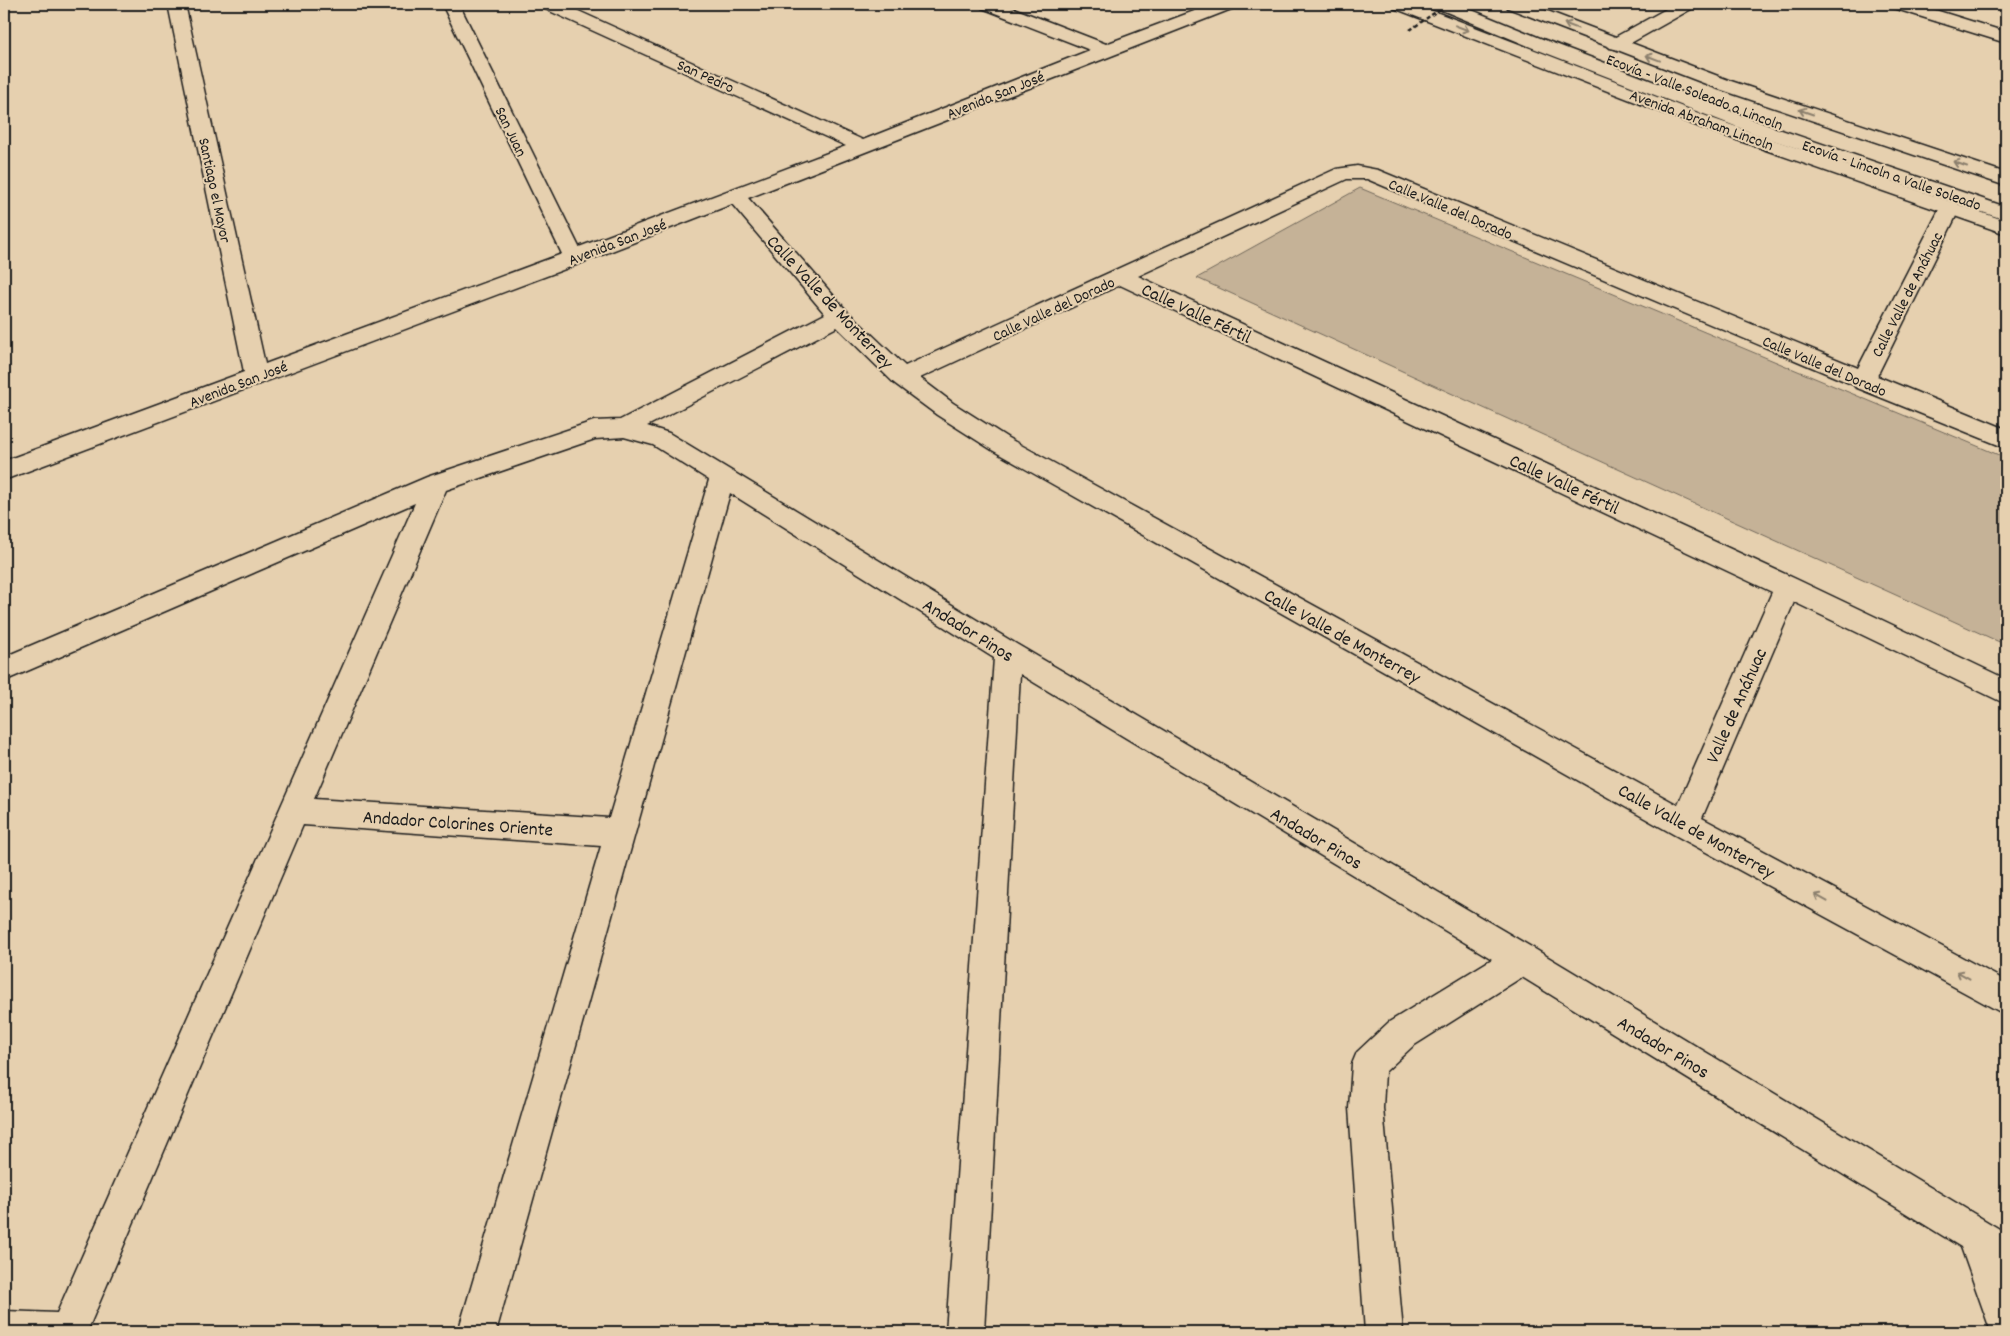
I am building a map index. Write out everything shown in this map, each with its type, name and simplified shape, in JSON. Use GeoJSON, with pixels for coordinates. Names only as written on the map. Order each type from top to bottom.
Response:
{"type":"FeatureCollection","features":[{"type":"Feature","properties":{"kind":"street","name":"Santiago el Mayor"},"geometry":{"type":"LineString","coordinates":[[176,4],[256,376]]}},
{"type":"Feature","properties":{"kind":"street","name":"San Juan"},"geometry":{"type":"LineString","coordinates":[[450,4],[574,258]]}},
{"type":"Feature","properties":{"kind":"street","name":"San Pedro"},"geometry":{"type":"LineString","coordinates":[[549,4],[863,147]]}},
{"type":"Feature","properties":{"kind":"street"},"geometry":{"type":"LineString","coordinates":[[988,4],[1105,50]]}},
{"type":"Feature","properties":{"kind":"street","name":"Avenida San José"},"geometry":{"type":"LineString","coordinates":[[4,472],[574,258],[863,147],[1105,50],[1228,4]]}},
{"type":"Feature","properties":{"kind":"street","name":"Avenida Abraham Lincoln"},"geometry":{"type":"LineString","coordinates":[[1400,4],[1707,123],[2006,228]]}},
{"type":"Feature","properties":{"kind":"street","name":"Ecovía - Lincoln a Valle Soleado"},"geometry":{"type":"LineString","coordinates":[[1445,4],[1538,44],[1760,129],[2006,214]]}},
{"type":"Feature","properties":{"kind":"street","name":"Ecovía - Valle Soleado a Lincoln"},"geometry":{"type":"LineString","coordinates":[[1472,4],[1764,118],[2006,202]]}},
{"type":"Feature","properties":{"kind":"street"},"geometry":{"type":"LineString","coordinates":[[1514,4],[1725,85],[2006,180]]}},
{"type":"Feature","properties":{"kind":"street"},"geometry":{"type":"LineString","coordinates":[[1616,44],[1687,4]]}},
{"type":"Feature","properties":{"kind":"street"},"geometry":{"type":"LineString","coordinates":[[1899,4],[2006,38]]}},
{"type":"Feature","properties":{"kind":"street","name":"Calle Valle del Dorado"},"geometry":{"type":"LineString","coordinates":[[902,377],[1122,277],[1343,173],[1366,173],[2006,439]]}},
{"type":"Feature","properties":{"kind":"street","name":"Calle Valle de Monterrey"},"geometry":{"type":"LineString","coordinates":[[736,196],[839,316],[902,377],[945,409],[1000,444],[1684,824],[2006,999]]}},
{"type":"Feature","properties":{"kind":"street","name":"Calle Valle de Anáhuac"},"geometry":{"type":"LineString","coordinates":[[1863,381],[1950,208]]}},
{"type":"Feature","properties":{"kind":"street","name":"Calle Valle Fértil"},"geometry":{"type":"LineString","coordinates":[[1122,277],[1787,586],[2006,692]]}},
{"type":"Feature","properties":{"kind":"street"},"geometry":{"type":"LineString","coordinates":[[4,669],[436,484],[594,430],[624,428],[839,316]]}},
{"type":"Feature","properties":{"kind":"street","name":"Andador Pinos"},"geometry":{"type":"LineString","coordinates":[[624,428],[661,439],[1008,653],[1522,959],[2006,1254]]}},
{"type":"Feature","properties":{"kind":"street"},"geometry":{"type":"LineString","coordinates":[[477,1332],[722,477]]}},
{"type":"Feature","properties":{"kind":"street"},"geometry":{"type":"LineString","coordinates":[[4,1330],[70,1332],[436,484]]}},
{"type":"Feature","properties":{"kind":"street","name":"Valle de Anáhuac"},"geometry":{"type":"LineString","coordinates":[[1684,824],[1787,586]]}},
{"type":"Feature","properties":{"kind":"street"},"geometry":{"type":"LineString","coordinates":[[966,1332],[1008,653]]}},
{"type":"Feature","properties":{"kind":"street","name":"Andador Colorines Oriente"},"geometry":{"type":"LineString","coordinates":[[295,811],[621,833]]}},
{"type":"Feature","properties":{"kind":"street"},"geometry":{"type":"LineString","coordinates":[[1384,1332],[1366,1108],[1369,1064],[1401,1034],[1522,959]]}},
{"type":"Feature","properties":{"kind":"street"},"geometry":{"type":"LineString","coordinates":[[1975,1235],[2006,1324]]}},
{"type":"Feature","properties":{"kind":"path"},"geometry":{"type":"LineString","coordinates":[[1410,30],[1445,4]]}},
{"type":"Feature","properties":{"kind":"shaded area"},"geometry":{"type":"Polygon","coordinates":[[[1360,188],[2006,458],[2006,645],[1197,278],[1360,188]]]}}]}
